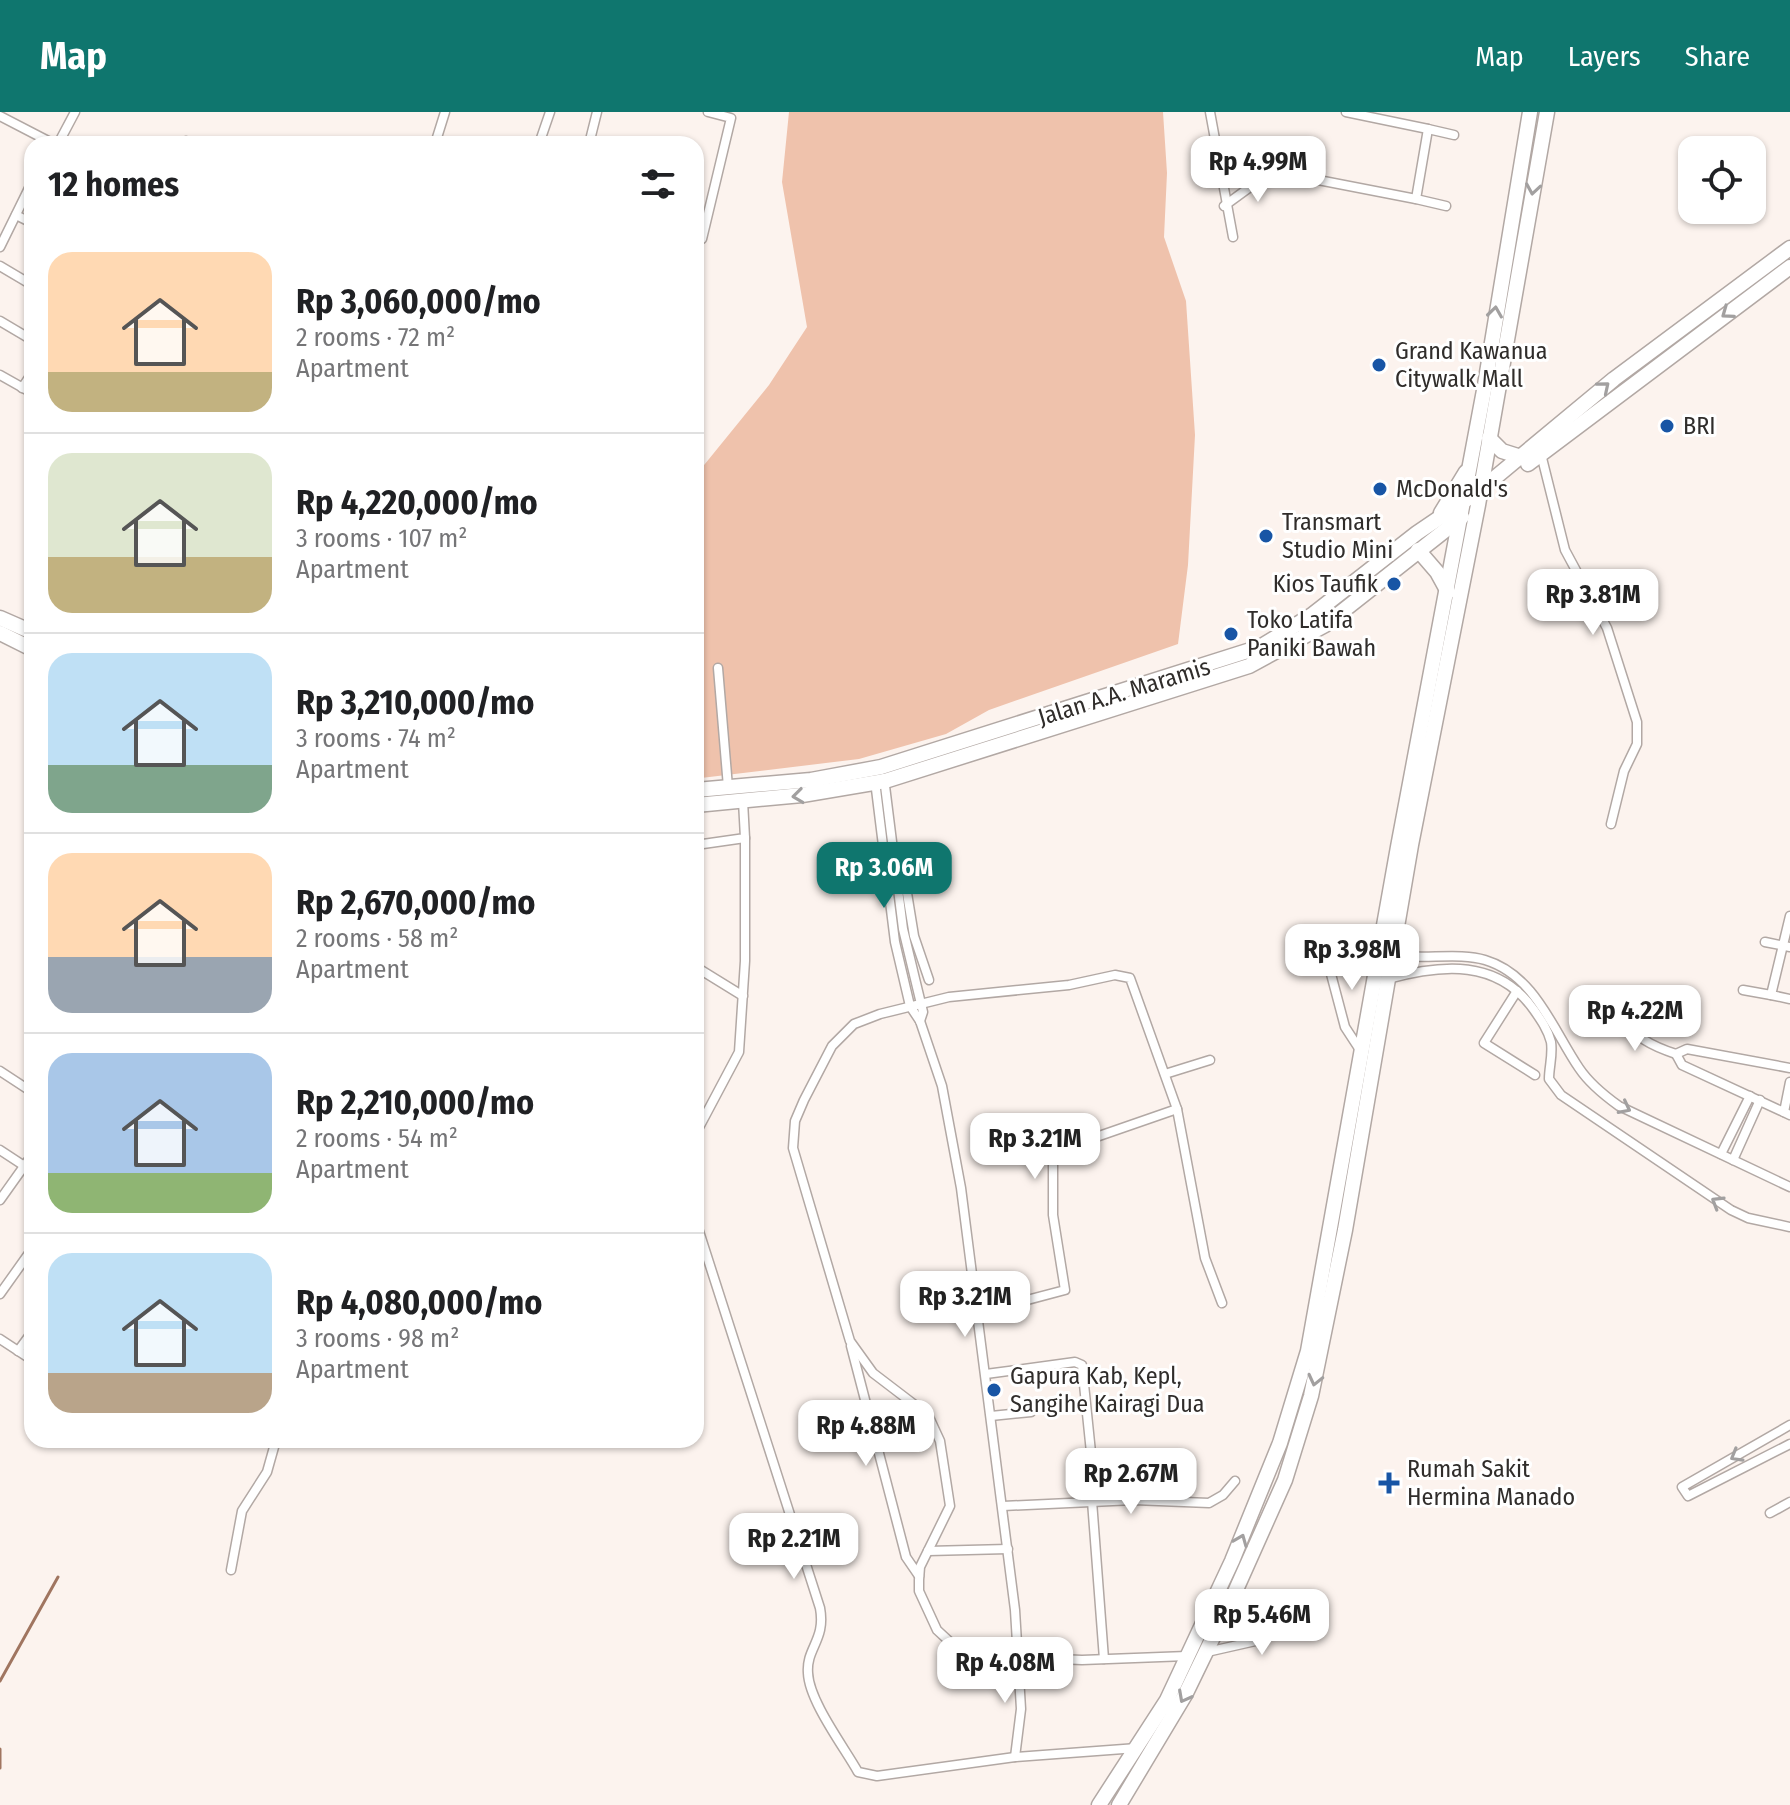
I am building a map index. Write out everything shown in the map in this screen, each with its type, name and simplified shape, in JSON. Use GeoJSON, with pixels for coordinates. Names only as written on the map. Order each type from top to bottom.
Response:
{"type":"FeatureCollection","features":[{"type":"Feature","properties":{"kind":"highway"},"geometry":{"type":"LineString","coordinates":[[1474,499],[1471,463],[1530,112]]}},
{"type":"Feature","properties":{"kind":"highway"},"geometry":{"type":"LineString","coordinates":[[1099,1805],[1138,1748],[1188,1655],[1232,1561],[1296,1393],[1327,1259],[1362,1053],[1443,647],[1489,438],[1547,112]]}},
{"type":"Feature","properties":{"kind":"highway","name":"Jalan A.A. Maramis"},"geometry":{"type":"LineString","coordinates":[[704,789],[878,775],[1260,647],[1312,615],[1439,516],[1474,499],[1614,379],[1790,248]]}},
{"type":"Feature","properties":{"kind":"highway"},"geometry":{"type":"LineString","coordinates":[[704,804],[743,801],[878,775],[1260,661],[1325,625],[1459,518],[1474,499],[1541,453],[1790,267]]}},
{"type":"Feature","properties":{"kind":"highway"},"geometry":{"type":"LineString","coordinates":[[1489,438],[1502,451],[1521,457]]}},
{"type":"Feature","properties":{"kind":"highway"},"geometry":{"type":"LineString","coordinates":[[1439,516],[1471,463]]}},
{"type":"Feature","properties":{"kind":"highway"},"geometry":{"type":"LineString","coordinates":[[1119,1805],[1147,1764],[1206,1652],[1285,1480],[1311,1396],[1393,955],[1443,647],[1459,518]]}},
{"type":"Feature","properties":{"kind":"highway"},"geometry":{"type":"LineString","coordinates":[[1418,550],[1437,572],[1448,592]]}},
{"type":"Feature","properties":{"kind":"highway"},"geometry":{"type":"LineString","coordinates":[[0,618],[24,628]]}},
{"type":"Feature","properties":{"kind":"highway"},"geometry":{"type":"LineString","coordinates":[[0,633],[24,645]]}},
{"type":"Feature","properties":{"kind":"street"},"geometry":{"type":"LineString","coordinates":[[59,136],[75,112]]}},
{"type":"Feature","properties":{"kind":"street"},"geometry":{"type":"LineString","coordinates":[[438,136],[445,112]]}},
{"type":"Feature","properties":{"kind":"street"},"geometry":{"type":"LineString","coordinates":[[542,136],[550,112]]}},
{"type":"Feature","properties":{"kind":"street"},"geometry":{"type":"LineString","coordinates":[[591,136],[597,112]]}},
{"type":"Feature","properties":{"kind":"street"},"geometry":{"type":"LineString","coordinates":[[708,112],[731,118]]}},
{"type":"Feature","properties":{"kind":"street"},"geometry":{"type":"LineString","coordinates":[[704,231],[731,118],[740,112]]}},
{"type":"Feature","properties":{"kind":"street"},"geometry":{"type":"LineString","coordinates":[[1210,112],[1224,206],[1233,237]]}},
{"type":"Feature","properties":{"kind":"street"},"geometry":{"type":"LineString","coordinates":[[1344,112],[1454,135]]}},
{"type":"Feature","properties":{"kind":"street"},"geometry":{"type":"LineString","coordinates":[[0,116],[39,136]]}},
{"type":"Feature","properties":{"kind":"street"},"geometry":{"type":"LineString","coordinates":[[1416,199],[1428,129]]}},
{"type":"Feature","properties":{"kind":"street"},"geometry":{"type":"LineString","coordinates":[[1215,152],[1272,171],[1446,206]]}},
{"type":"Feature","properties":{"kind":"street"},"geometry":{"type":"LineString","coordinates":[[1224,206],[1272,171]]}},
{"type":"Feature","properties":{"kind":"street"},"geometry":{"type":"LineString","coordinates":[[0,247],[24,198]]}},
{"type":"Feature","properties":{"kind":"street"},"geometry":{"type":"LineString","coordinates":[[16,215],[24,219]]}},
{"type":"Feature","properties":{"kind":"street"},"geometry":{"type":"LineString","coordinates":[[0,266],[24,280]]}},
{"type":"Feature","properties":{"kind":"street"},"geometry":{"type":"LineString","coordinates":[[0,321],[24,335]]}},
{"type":"Feature","properties":{"kind":"street"},"geometry":{"type":"LineString","coordinates":[[0,375],[22,388],[24,385]]}},
{"type":"Feature","properties":{"kind":"street"},"geometry":{"type":"LineString","coordinates":[[1541,453],[1565,550],[1607,628],[1637,722],[1637,744],[1624,771],[1611,824]]}},
{"type":"Feature","properties":{"kind":"street"},"geometry":{"type":"LineString","coordinates":[[718,668],[728,787]]}},
{"type":"Feature","properties":{"kind":"street"},"geometry":{"type":"LineString","coordinates":[[878,775],[896,884],[921,1003],[920,1021]]}},
{"type":"Feature","properties":{"kind":"street"},"geometry":{"type":"LineString","coordinates":[[878,775],[895,942],[910,1006],[920,1021],[947,1104],[978,1313],[1008,1549],[1017,1654],[1021,1709],[1015,1757]]}},
{"type":"Feature","properties":{"kind":"street"},"geometry":{"type":"LineString","coordinates":[[704,1118],[739,1052],[743,996],[743,801]]}},
{"type":"Feature","properties":{"kind":"street"},"geometry":{"type":"LineString","coordinates":[[704,844],[745,838]]}},
{"type":"Feature","properties":{"kind":"street"},"geometry":{"type":"LineString","coordinates":[[896,884],[905,885],[914,936],[929,980]]}},
{"type":"Feature","properties":{"kind":"street"},"geometry":{"type":"LineString","coordinates":[[1771,995],[1786,946],[1790,916]]}},
{"type":"Feature","properties":{"kind":"street"},"geometry":{"type":"LineString","coordinates":[[1322,940],[1345,1027],[1362,1053]]}},
{"type":"Feature","properties":{"kind":"street"},"geometry":{"type":"LineString","coordinates":[[1765,942],[1786,946]]}},
{"type":"Feature","properties":{"kind":"street"},"geometry":{"type":"LineString","coordinates":[[1393,955],[1417,959],[1484,960],[1505,971],[1549,1013],[1580,1069],[1619,1106],[1790,1187]]}},
{"type":"Feature","properties":{"kind":"street"},"geometry":{"type":"LineString","coordinates":[[1388,979],[1434,968],[1466,968],[1484,972],[1517,991],[1547,1030],[1551,1062],[1549,1079],[1553,1088],[1589,1116],[1731,1210],[1748,1218],[1790,1227]]}},
{"type":"Feature","properties":{"kind":"street"},"geometry":{"type":"LineString","coordinates":[[704,972],[743,996]]}},
{"type":"Feature","properties":{"kind":"street"},"geometry":{"type":"LineString","coordinates":[[919,1576],[903,1546],[850,1341],[796,1165],[793,1134],[804,1100],[832,1046],[854,1024],[921,1003],[1123,975],[1130,978],[1177,1109],[1205,1258],[1222,1303]]}},
{"type":"Feature","properties":{"kind":"street"},"geometry":{"type":"LineString","coordinates":[[1743,990],[1790,999]]}},
{"type":"Feature","properties":{"kind":"street"},"geometry":{"type":"LineString","coordinates":[[1517,991],[1484,1043],[1535,1075]]}},
{"type":"Feature","properties":{"kind":"street"},"geometry":{"type":"LineString","coordinates":[[1622,1016],[1631,1030],[1651,1046],[1676,1054],[1687,1049],[1790,1068]]}},
{"type":"Feature","properties":{"kind":"street"},"geometry":{"type":"LineString","coordinates":[[1551,1062],[1572,1054]]}},
{"type":"Feature","properties":{"kind":"street"},"geometry":{"type":"LineString","coordinates":[[1676,1054],[1682,1065],[1787,1113],[1790,1082]]}},
{"type":"Feature","properties":{"kind":"street"},"geometry":{"type":"LineString","coordinates":[[1165,1074],[1210,1060]]}},
{"type":"Feature","properties":{"kind":"street"},"geometry":{"type":"LineString","coordinates":[[0,1071],[24,1087]]}},
{"type":"Feature","properties":{"kind":"street"},"geometry":{"type":"LineString","coordinates":[[1721,1154],[1750,1096]]}},
{"type":"Feature","properties":{"kind":"street"},"geometry":{"type":"LineString","coordinates":[[1733,1160],[1760,1100]]}},
{"type":"Feature","properties":{"kind":"street"},"geometry":{"type":"LineString","coordinates":[[978,1313],[1065,1290],[1051,1199],[1051,1166],[1057,1154],[1091,1138],[1177,1109]]}},
{"type":"Feature","properties":{"kind":"street"},"geometry":{"type":"LineString","coordinates":[[0,1150],[24,1165]]}},
{"type":"Feature","properties":{"kind":"street"},"geometry":{"type":"LineString","coordinates":[[0,1200],[24,1173]]}},
{"type":"Feature","properties":{"kind":"street"},"geometry":{"type":"LineString","coordinates":[[704,1247],[820,1608],[823,1630],[808,1666],[811,1689],[858,1772],[877,1776],[1015,1757],[1138,1748]]}},
{"type":"Feature","properties":{"kind":"street"},"geometry":{"type":"LineString","coordinates":[[0,1294],[24,1260]]}},
{"type":"Feature","properties":{"kind":"street"},"geometry":{"type":"LineString","coordinates":[[0,1339],[24,1355]]}},
{"type":"Feature","properties":{"kind":"street"},"geometry":{"type":"LineString","coordinates":[[850,1341],[873,1373],[928,1415],[940,1441],[950,1506],[928,1551],[919,1576],[919,1591],[927,1611],[950,1642],[988,1656],[1017,1654],[1104,1659],[1188,1655]]}},
{"type":"Feature","properties":{"kind":"street"},"geometry":{"type":"LineString","coordinates":[[18,1351],[24,1343]]}},
{"type":"Feature","properties":{"kind":"street"},"geometry":{"type":"LineString","coordinates":[[986,1374],[1075,1362],[1082,1365],[1104,1659]]}},
{"type":"Feature","properties":{"kind":"street"},"geometry":{"type":"LineString","coordinates":[[991,1416],[1031,1412]]}},
{"type":"Feature","properties":{"kind":"street"},"geometry":{"type":"LineString","coordinates":[[1790,1425],[1682,1487],[1688,1496],[1790,1444]]}},
{"type":"Feature","properties":{"kind":"street"},"geometry":{"type":"LineString","coordinates":[[231,1570],[242,1511],[267,1472],[274,1448]]}},
{"type":"Feature","properties":{"kind":"street"},"geometry":{"type":"LineString","coordinates":[[1003,1506],[1094,1501],[1209,1503],[1223,1495],[1235,1481]]}},
{"type":"Feature","properties":{"kind":"street"},"geometry":{"type":"LineString","coordinates":[[1770,1513],[1790,1502]]}},
{"type":"Feature","properties":{"kind":"street"},"geometry":{"type":"LineString","coordinates":[[928,1551],[1008,1549]]}},
{"type":"Feature","properties":{"kind":"street"},"geometry":{"type":"LineString","coordinates":[[1206,1652],[1260,1640],[1268,1610]]}},
{"type":"Feature","properties":{"kind":"shaded area"},"geometry":{"type":"Polygon","coordinates":[[[789,112],[1163,112],[1167,173],[1164,237],[1186,301],[1195,435],[1188,565],[1178,644],[989,710],[946,734],[859,759],[704,778],[704,465],[769,385],[807,327],[782,182],[789,112]]]}},
{"type":"Feature","properties":{"kind":"waterway"},"geometry":{"type":"LineString","coordinates":[[0,1681],[58,1577]]}},
{"type":"Feature","properties":{"kind":"waterway"},"geometry":{"type":"LineString","coordinates":[[0,1749],[0,1768]]}},
{"type":"Feature","properties":{"kind":"place","name":"Grand Kawanua Citywalk Mall"},"geometry":{"type":"Point","coordinates":[1379,365]}},
{"type":"Feature","properties":{"kind":"place","name":"BRI"},"geometry":{"type":"Point","coordinates":[1667,426]}},
{"type":"Feature","properties":{"kind":"place","name":"McDonald's"},"geometry":{"type":"Point","coordinates":[1380,489]}},
{"type":"Feature","properties":{"kind":"place","name":"Transmart Studio Mini"},"geometry":{"type":"Point","coordinates":[1266,536]}},
{"type":"Feature","properties":{"kind":"place","name":"Kios Taufik"},"geometry":{"type":"Point","coordinates":[1394,584]}},
{"type":"Feature","properties":{"kind":"place","name":"Toko Latifa Paniki Bawah"},"geometry":{"type":"Point","coordinates":[1231,634]}},
{"type":"Feature","properties":{"kind":"place","name":"Gapura Kab, Kepl, Sangihe Kairagi Dua"},"geometry":{"type":"Point","coordinates":[994,1390]}},
{"type":"Feature","properties":{"kind":"place","name":"Rumah Sakit Hermina Manado"},"geometry":{"type":"Point","coordinates":[1389,1483]}}]}
